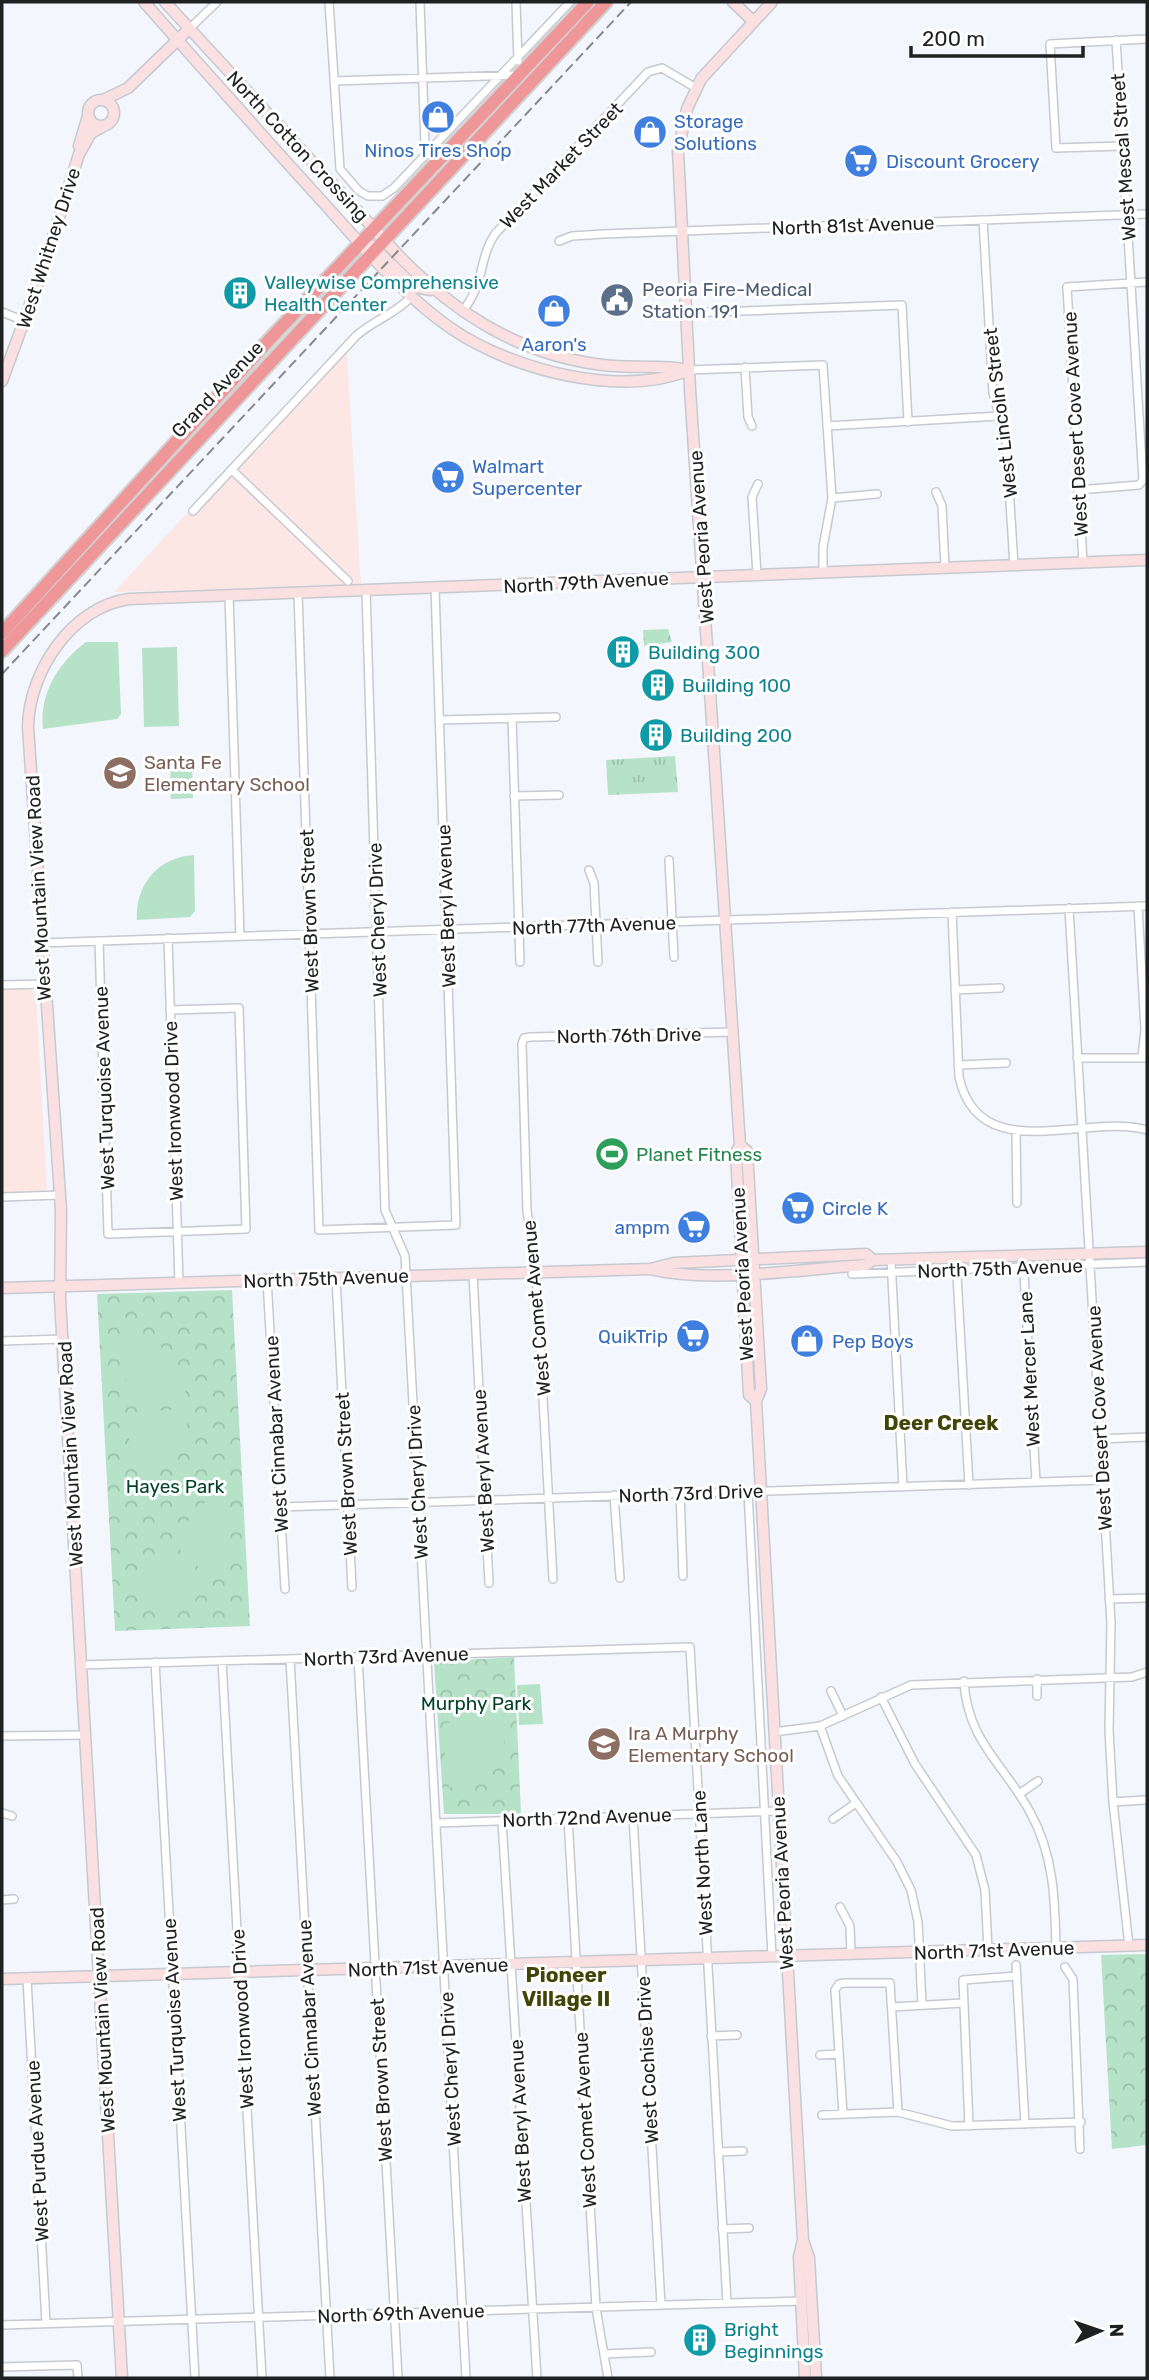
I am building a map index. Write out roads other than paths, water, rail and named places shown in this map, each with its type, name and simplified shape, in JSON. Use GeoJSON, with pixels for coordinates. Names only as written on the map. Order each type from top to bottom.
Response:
{"type":"FeatureCollection","features":[{"type":"Feature","properties":{"kind":"highway","name":"Grand Avenue"},"geometry":{"type":"LineString","coordinates":[[2,651],[377,247],[524,80],[588,2]]}},
{"type":"Feature","properties":{"kind":"highway","name":"Grand Avenue"},"geometry":{"type":"LineString","coordinates":[[2,633],[374,228],[606,2]]}},
{"type":"Feature","properties":{"kind":"main road","name":"North Cotton Crossing"},"geometry":{"type":"LineString","coordinates":[[144,2],[360,243],[377,247],[462,312],[515,342],[572,360],[621,367],[670,366],[689,370]]}},
{"type":"Feature","properties":{"kind":"main road","name":"North Cotton Crossing"},"geometry":{"type":"LineString","coordinates":[[165,2],[374,228],[377,247],[411,296],[458,333],[507,357],[555,373],[592,379],[671,378],[689,370]]}},
{"type":"Feature","properties":{"kind":"main road"},"geometry":{"type":"LineString","coordinates":[[733,2],[754,22]]}},
{"type":"Feature","properties":{"kind":"main road","name":"West Peoria Avenue"},"geometry":{"type":"LineString","coordinates":[[756,1401],[749,1395],[747,1368],[736,1153],[740,1145],[705,576],[689,370],[678,151],[684,117],[696,88],[772,2]]}},
{"type":"Feature","properties":{"kind":"main road","name":"West Whitney Drive"},"geometry":{"type":"LineString","coordinates":[[2,381],[79,154],[91,133],[112,121],[128,88],[189,30]]}},
{"type":"Feature","properties":{"kind":"main road","name":"West Whitney Drive"},"geometry":{"type":"LineString","coordinates":[[79,154],[80,140],[92,104],[128,88]]}},
{"type":"Feature","properties":{"kind":"main road"},"geometry":{"type":"LineString","coordinates":[[103,100],[110,103],[115,111]]}},
{"type":"Feature","properties":{"kind":"main road"},"geometry":{"type":"LineString","coordinates":[[88,116],[94,125],[102,127]]}},
{"type":"Feature","properties":{"kind":"main road"},"geometry":{"type":"LineString","coordinates":[[507,357],[515,342]]}},
{"type":"Feature","properties":{"kind":"main road","name":"North 79th Avenue"},"geometry":{"type":"LineString","coordinates":[[150,597],[1147,560]]}},
{"type":"Feature","properties":{"kind":"main road","name":"West Mountain View Road"},"geometry":{"type":"LineString","coordinates":[[122,2378],[60,1286],[60,1195],[28,727],[33,691],[51,655],[95,612],[114,601],[150,597]]}},
{"type":"Feature","properties":{"kind":"main road","name":"West Peoria Avenue"},"geometry":{"type":"LineString","coordinates":[[740,1145],[747,1152],[755,1272],[761,1389],[756,1401],[760,1491],[803,2240],[809,2258],[816,2378]]}},
{"type":"Feature","properties":{"kind":"main road","name":"North 75th Avenue"},"geometry":{"type":"LineString","coordinates":[[650,1269],[673,1275],[742,1273],[866,1265],[873,1260],[1147,1252]]}},
{"type":"Feature","properties":{"kind":"main road"},"geometry":{"type":"LineString","coordinates":[[842,1267],[843,1262],[859,1258],[863,1254],[873,1260]]}},
{"type":"Feature","properties":{"kind":"main road","name":"North 75th Avenue"},"geometry":{"type":"LineString","coordinates":[[2,1288],[650,1269],[674,1263],[863,1254]]}},
{"type":"Feature","properties":{"kind":"main road"},"geometry":{"type":"LineString","coordinates":[[747,1368],[760,1367]]}},
{"type":"Feature","properties":{"kind":"main road","name":"North 71st Avenue"},"geometry":{"type":"LineString","coordinates":[[2,1979],[1147,1945]]}},
{"type":"Feature","properties":{"kind":"main road","name":"West Peoria Avenue"},"geometry":{"type":"LineString","coordinates":[[803,2240],[799,2257],[805,2378]]}},
{"type":"Feature","properties":{"kind":"main road"},"geometry":{"type":"LineString","coordinates":[[801,2301],[807,2309],[810,2345],[815,2360]]}},
{"type":"Feature","properties":{"kind":"street"},"geometry":{"type":"LineString","coordinates":[[189,30],[217,2]]}},
{"type":"Feature","properties":{"kind":"street"},"geometry":{"type":"LineString","coordinates":[[329,2],[340,169],[363,194],[382,196],[394,188],[570,2]]}},
{"type":"Feature","properties":{"kind":"street"},"geometry":{"type":"LineString","coordinates":[[420,2],[425,145],[429,150]]}},
{"type":"Feature","properties":{"kind":"street"},"geometry":{"type":"LineString","coordinates":[[334,81],[500,75],[524,80],[518,58],[516,2]]}},
{"type":"Feature","properties":{"kind":"street"},"geometry":{"type":"LineString","coordinates":[[1122,146],[1056,148],[1050,44],[1147,39]]}},
{"type":"Feature","properties":{"kind":"street","name":"West Mescal Street"},"geometry":{"type":"LineString","coordinates":[[1078,490],[1142,484],[1116,40]]}},
{"type":"Feature","properties":{"kind":"street","name":"West Market Street"},"geometry":{"type":"LineString","coordinates":[[462,312],[477,291],[488,246],[495,234],[648,72],[662,68],[696,88]]}},
{"type":"Feature","properties":{"kind":"street","name":"North 81st Avenue"},"geometry":{"type":"LineString","coordinates":[[559,241],[572,236],[1147,214]]}},
{"type":"Feature","properties":{"kind":"street","name":"West Lincoln Street"},"geometry":{"type":"LineString","coordinates":[[983,220],[993,393],[1006,440],[1014,565]]}},
{"type":"Feature","properties":{"kind":"street"},"geometry":{"type":"LineString","coordinates":[[1131,283],[1147,282]]}},
{"type":"Feature","properties":{"kind":"street","name":"West Desert Cove Avenue"},"geometry":{"type":"LineString","coordinates":[[1083,562],[1067,287],[1131,283]]}},
{"type":"Feature","properties":{"kind":"street"},"geometry":{"type":"LineString","coordinates":[[193,511],[356,336],[367,326],[393,315],[411,296]]}},
{"type":"Feature","properties":{"kind":"street"},"geometry":{"type":"LineString","coordinates":[[687,313],[902,305],[908,422]]}},
{"type":"Feature","properties":{"kind":"street"},"geometry":{"type":"LineString","coordinates":[[2,312],[24,321]]}},
{"type":"Feature","properties":{"kind":"street"},"geometry":{"type":"LineString","coordinates":[[689,370],[823,365],[832,498],[823,547],[823,572]]}},
{"type":"Feature","properties":{"kind":"street"},"geometry":{"type":"LineString","coordinates":[[745,367],[748,417],[752,426]]}},
{"type":"Feature","properties":{"kind":"street"},"geometry":{"type":"LineString","coordinates":[[827,426],[999,416]]}},
{"type":"Feature","properties":{"kind":"street"},"geometry":{"type":"LineString","coordinates":[[232,470],[348,581]]}},
{"type":"Feature","properties":{"kind":"street"},"geometry":{"type":"LineString","coordinates":[[757,574],[752,496],[758,484]]}},
{"type":"Feature","properties":{"kind":"street"},"geometry":{"type":"LineString","coordinates":[[936,492],[942,506],[945,568]]}},
{"type":"Feature","properties":{"kind":"street"},"geometry":{"type":"LineString","coordinates":[[832,498],[877,495]]}},
{"type":"Feature","properties":{"kind":"street","name":"West Beryl Avenue"},"geometry":{"type":"LineString","coordinates":[[391,1227],[456,1225],[435,588]]}},
{"type":"Feature","properties":{"kind":"street","name":"West Cheryl Drive"},"geometry":{"type":"LineString","coordinates":[[366,590],[385,1210],[402,1246],[405,1276],[466,2378]]}},
{"type":"Feature","properties":{"kind":"street","name":"West Brown Street"},"geometry":{"type":"LineString","coordinates":[[298,593],[319,1230],[391,1227]]}},
{"type":"Feature","properties":{"kind":"street"},"geometry":{"type":"LineString","coordinates":[[229,594],[240,936]]}},
{"type":"Feature","properties":{"kind":"street"},"geometry":{"type":"LineString","coordinates":[[439,720],[556,717]]}},
{"type":"Feature","properties":{"kind":"street"},"geometry":{"type":"LineString","coordinates":[[512,718],[520,962]]}},
{"type":"Feature","properties":{"kind":"street"},"geometry":{"type":"LineString","coordinates":[[514,796],[559,795]]}},
{"type":"Feature","properties":{"kind":"street"},"geometry":{"type":"LineString","coordinates":[[669,860],[674,957]]}},
{"type":"Feature","properties":{"kind":"street"},"geometry":{"type":"LineString","coordinates":[[589,870],[594,883],[597,962]]}},
{"type":"Feature","properties":{"kind":"street"},"geometry":{"type":"LineString","coordinates":[[1077,1058],[1144,1058],[1145,977],[1138,906]]}},
{"type":"Feature","properties":{"kind":"street","name":"North 77th Avenue"},"geometry":{"type":"LineString","coordinates":[[41,943],[1147,906]]}},
{"type":"Feature","properties":{"kind":"street","name":"West Desert Cove Avenue"},"geometry":{"type":"LineString","coordinates":[[1069,908],[1110,1599],[1109,1730],[1112,1802],[1129,1946]]}},
{"type":"Feature","properties":{"kind":"street"},"geometry":{"type":"LineString","coordinates":[[952,912],[957,1065],[961,1086],[977,1113],[998,1127],[1016,1131],[1126,1126],[1147,1130]]}},
{"type":"Feature","properties":{"kind":"street","name":"West Ironwood Drive"},"geometry":{"type":"LineString","coordinates":[[168,938],[179,1283]]}},
{"type":"Feature","properties":{"kind":"street","name":"West Turquoise Avenue"},"geometry":{"type":"LineString","coordinates":[[99,941],[108,1234],[177,1232]]}},
{"type":"Feature","properties":{"kind":"street"},"geometry":{"type":"LineString","coordinates":[[2,985],[44,984]]}},
{"type":"Feature","properties":{"kind":"street"},"geometry":{"type":"LineString","coordinates":[[955,990],[1000,988]]}},
{"type":"Feature","properties":{"kind":"street"},"geometry":{"type":"LineString","coordinates":[[170,1010],[239,1008],[246,1229],[177,1232]]}},
{"type":"Feature","properties":{"kind":"street","name":"North 76th Drive"},"geometry":{"type":"LineString","coordinates":[[524,1038],[733,1032]]}},
{"type":"Feature","properties":{"kind":"street","name":"West Comet Avenue"},"geometry":{"type":"LineString","coordinates":[[524,1038],[527,1211],[536,1272],[554,1579]]}},
{"type":"Feature","properties":{"kind":"street"},"geometry":{"type":"LineString","coordinates":[[957,1065],[1006,1063]]}},
{"type":"Feature","properties":{"kind":"street"},"geometry":{"type":"LineString","coordinates":[[1016,1131],[1017,1203]]}},
{"type":"Feature","properties":{"kind":"street"},"geometry":{"type":"LineString","coordinates":[[2,1197],[60,1195]]}},
{"type":"Feature","properties":{"kind":"street","name":"West Mercer Lane"},"geometry":{"type":"LineString","coordinates":[[1023,1256],[1036,1482]]}},
{"type":"Feature","properties":{"kind":"street"},"geometry":{"type":"LineString","coordinates":[[957,1258],[969,1485]]}},
{"type":"Feature","properties":{"kind":"street"},"geometry":{"type":"LineString","coordinates":[[891,1260],[903,1487]]}},
{"type":"Feature","properties":{"kind":"street","name":"North 75th Avenue"},"geometry":{"type":"LineString","coordinates":[[852,1274],[1147,1262]]}},
{"type":"Feature","properties":{"kind":"street","name":"West Beryl Avenue"},"geometry":{"type":"LineString","coordinates":[[473,1274],[489,1583]]}},
{"type":"Feature","properties":{"kind":"street","name":"West Brown Street"},"geometry":{"type":"LineString","coordinates":[[336,1278],[352,1587]]}},
{"type":"Feature","properties":{"kind":"street","name":"West Cinnabar Avenue"},"geometry":{"type":"LineString","coordinates":[[267,1280],[285,1589]]}},
{"type":"Feature","properties":{"kind":"street"},"geometry":{"type":"LineString","coordinates":[[2,1341],[64,1339]]}},
{"type":"Feature","properties":{"kind":"street"},"geometry":{"type":"LineString","coordinates":[[1100,1438],[1147,1437]]}},
{"type":"Feature","properties":{"kind":"street","name":"North 73rd Drive"},"geometry":{"type":"LineString","coordinates":[[280,1507],[1102,1480]]}},
{"type":"Feature","properties":{"kind":"street","name":"West Peoria Avenue"},"geometry":{"type":"LineString","coordinates":[[748,1492],[772,1956]]}},
{"type":"Feature","properties":{"kind":"street"},"geometry":{"type":"LineString","coordinates":[[680,1493],[683,1576]]}},
{"type":"Feature","properties":{"kind":"street"},"geometry":{"type":"LineString","coordinates":[[614,1495],[620,1578]]}},
{"type":"Feature","properties":{"kind":"street"},"geometry":{"type":"LineString","coordinates":[[1110,1599],[1147,1598]]}},
{"type":"Feature","properties":{"kind":"street","name":"North 73rd Avenue"},"geometry":{"type":"LineString","coordinates":[[81,1665],[690,1647]]}},
{"type":"Feature","properties":{"kind":"street","name":"West North Lane"},"geometry":{"type":"LineString","coordinates":[[690,1647],[727,2303]]}},
{"type":"Feature","properties":{"kind":"street","name":"West Brown Street"},"geometry":{"type":"LineString","coordinates":[[358,1657],[398,2378]]}},
{"type":"Feature","properties":{"kind":"street","name":"West Cinnabar Avenue"},"geometry":{"type":"LineString","coordinates":[[290,1659],[330,2378]]}},
{"type":"Feature","properties":{"kind":"street","name":"West Ironwood Drive"},"geometry":{"type":"LineString","coordinates":[[222,1661],[262,2378]]}},
{"type":"Feature","properties":{"kind":"street","name":"West Turquoise Avenue"},"geometry":{"type":"LineString","coordinates":[[155,1662],[195,2378]]}},
{"type":"Feature","properties":{"kind":"street"},"geometry":{"type":"LineString","coordinates":[[774,1732],[820,1726],[911,1685],[1132,1677],[1147,1672]]}},
{"type":"Feature","properties":{"kind":"street"},"geometry":{"type":"LineString","coordinates":[[1037,1679],[1037,1696]]}},
{"type":"Feature","properties":{"kind":"street"},"geometry":{"type":"LineString","coordinates":[[964,1681],[966,1709],[973,1728],[1019,1794],[1040,1833],[1049,1861],[1056,1948]]}},
{"type":"Feature","properties":{"kind":"street"},"geometry":{"type":"LineString","coordinates":[[831,1691],[843,1716]]}},
{"type":"Feature","properties":{"kind":"street"},"geometry":{"type":"LineString","coordinates":[[881,1697],[915,1764],[976,1855],[985,1890],[988,1950]]}},
{"type":"Feature","properties":{"kind":"street"},"geometry":{"type":"LineString","coordinates":[[820,1726],[835,1768],[897,1862],[911,1890],[920,1952],[922,2006]]}},
{"type":"Feature","properties":{"kind":"street"},"geometry":{"type":"LineString","coordinates":[[2,1736],[86,1735]]}},
{"type":"Feature","properties":{"kind":"street"},"geometry":{"type":"LineString","coordinates":[[1019,1794],[1038,1781]]}},
{"type":"Feature","properties":{"kind":"street"},"geometry":{"type":"LineString","coordinates":[[1112,1802],[1144,1800]]}},
{"type":"Feature","properties":{"kind":"street"},"geometry":{"type":"LineString","coordinates":[[833,1819],[856,1803]]}},
{"type":"Feature","properties":{"kind":"street","name":"North 72nd Avenue"},"geometry":{"type":"LineString","coordinates":[[437,1823],[778,1811]]}},
{"type":"Feature","properties":{"kind":"street"},"geometry":{"type":"LineString","coordinates":[[2,1814],[12,1816]]}},
{"type":"Feature","properties":{"kind":"street","name":"West Cochise Drive"},"geometry":{"type":"LineString","coordinates":[[634,1816],[661,2305]]}},
{"type":"Feature","properties":{"kind":"street","name":"West Comet Avenue"},"geometry":{"type":"LineString","coordinates":[[568,1818],[596,2308],[608,2378]]}},
{"type":"Feature","properties":{"kind":"street","name":"West Beryl Avenue"},"geometry":{"type":"LineString","coordinates":[[502,1821],[530,2310],[537,2378]]}},
{"type":"Feature","properties":{"kind":"street"},"geometry":{"type":"LineString","coordinates":[[2,1900],[14,1899]]}},
{"type":"Feature","properties":{"kind":"street"},"geometry":{"type":"LineString","coordinates":[[840,1907],[850,1926],[851,1955]]}},
{"type":"Feature","properties":{"kind":"street"},"geometry":{"type":"LineString","coordinates":[[1016,1965],[1026,2124]]}},
{"type":"Feature","properties":{"kind":"street"},"geometry":{"type":"LineString","coordinates":[[1065,1967],[1073,1979],[1082,2122],[1080,2149]]}},
{"type":"Feature","properties":{"kind":"street"},"geometry":{"type":"LineString","coordinates":[[969,2126],[963,1980],[967,1977],[1017,1976]]}},
{"type":"Feature","properties":{"kind":"street","name":"West Purdue Avenue"},"geometry":{"type":"LineString","coordinates":[[27,1979],[46,2323]]}},
{"type":"Feature","properties":{"kind":"street"},"geometry":{"type":"LineString","coordinates":[[843,2114],[835,1990],[839,1984],[890,1983],[898,2112]]}},
{"type":"Feature","properties":{"kind":"street"},"geometry":{"type":"LineString","coordinates":[[892,2007],[963,2003]]}},
{"type":"Feature","properties":{"kind":"street"},"geometry":{"type":"LineString","coordinates":[[711,2036],[737,2035]]}},
{"type":"Feature","properties":{"kind":"street"},"geometry":{"type":"LineString","coordinates":[[820,2055],[839,2054]]}},
{"type":"Feature","properties":{"kind":"street"},"geometry":{"type":"LineString","coordinates":[[822,2115],[898,2112],[947,2126],[1082,2122]]}},
{"type":"Feature","properties":{"kind":"street"},"geometry":{"type":"LineString","coordinates":[[718,2152],[743,2151]]}},
{"type":"Feature","properties":{"kind":"street"},"geometry":{"type":"LineString","coordinates":[[722,2229],[748,2228]]}},
{"type":"Feature","properties":{"kind":"street","name":"North 69th Avenue"},"geometry":{"type":"LineString","coordinates":[[2,2325],[801,2301]]}},
{"type":"Feature","properties":{"kind":"street"},"geometry":{"type":"LineString","coordinates":[[604,2354],[651,2352]]}},
{"type":"Feature","properties":{"kind":"street"},"geometry":{"type":"LineString","coordinates":[[2,2367],[77,2365],[78,2378]]}},
{"type":"Feature","properties":{"kind":"railway"},"geometry":{"type":"LineString","coordinates":[[2,674],[631,2]]}},
{"type":"Feature","properties":{"kind":"place","name":"Ninos Tires Shop"},"geometry":{"type":"Point","coordinates":[438,117]}},
{"type":"Feature","properties":{"kind":"place","name":"Storage Solutions"},"geometry":{"type":"Point","coordinates":[650,132]}},
{"type":"Feature","properties":{"kind":"place","name":"Discount Grocery"},"geometry":{"type":"Point","coordinates":[861,161]}},
{"type":"Feature","properties":{"kind":"place","name":"Valleywise Comprehensive Health Center"},"geometry":{"type":"Point","coordinates":[240,293]}},
{"type":"Feature","properties":{"kind":"place","name":"Peoria Fire-Medical Station 191"},"geometry":{"type":"Point","coordinates":[617,300]}},
{"type":"Feature","properties":{"kind":"place","name":"Aaron's"},"geometry":{"type":"Point","coordinates":[554,311]}},
{"type":"Feature","properties":{"kind":"place","name":"Walmart Supercenter"},"geometry":{"type":"Point","coordinates":[448,477]}},
{"type":"Feature","properties":{"kind":"place","name":"Building 300"},"geometry":{"type":"Point","coordinates":[623,652]}},
{"type":"Feature","properties":{"kind":"place","name":"Building 100"},"geometry":{"type":"Point","coordinates":[658,685]}},
{"type":"Feature","properties":{"kind":"place","name":"Building 200"},"geometry":{"type":"Point","coordinates":[656,735]}},
{"type":"Feature","properties":{"kind":"place","name":"Santa Fe Elementary School"},"geometry":{"type":"Point","coordinates":[120,773]}},
{"type":"Feature","properties":{"kind":"place","name":"Planet Fitness"},"geometry":{"type":"Point","coordinates":[612,1154]}},
{"type":"Feature","properties":{"kind":"place","name":"Circle K"},"geometry":{"type":"Point","coordinates":[798,1208]}},
{"type":"Feature","properties":{"kind":"place","name":"ampm"},"geometry":{"type":"Point","coordinates":[694,1227]}},
{"type":"Feature","properties":{"kind":"place","name":"QuikTrip"},"geometry":{"type":"Point","coordinates":[693,1336]}},
{"type":"Feature","properties":{"kind":"place","name":"Pep Boys"},"geometry":{"type":"Point","coordinates":[807,1341]}},
{"type":"Feature","properties":{"kind":"place","name":"Ira A Murphy Elementary School"},"geometry":{"type":"Point","coordinates":[604,1744]}},
{"type":"Feature","properties":{"kind":"place","name":"Bright Beginnings"},"geometry":{"type":"Point","coordinates":[700,2340]}},
{"type":"Feature","properties":{"kind":"district","name":"Deer Creek"},"geometry":{"type":"Point","coordinates":[941,1423]}},
{"type":"Feature","properties":{"kind":"district","name":"Pioneer Village II"},"geometry":{"type":"Point","coordinates":[566,1987]}},
{"type":"Feature","properties":{"kind":"park label","name":"Hayes Park"},"geometry":{"type":"Point","coordinates":[175,1486]}},
{"type":"Feature","properties":{"kind":"park label","name":"Murphy Park"},"geometry":{"type":"Point","coordinates":[476,1703]}}]}
